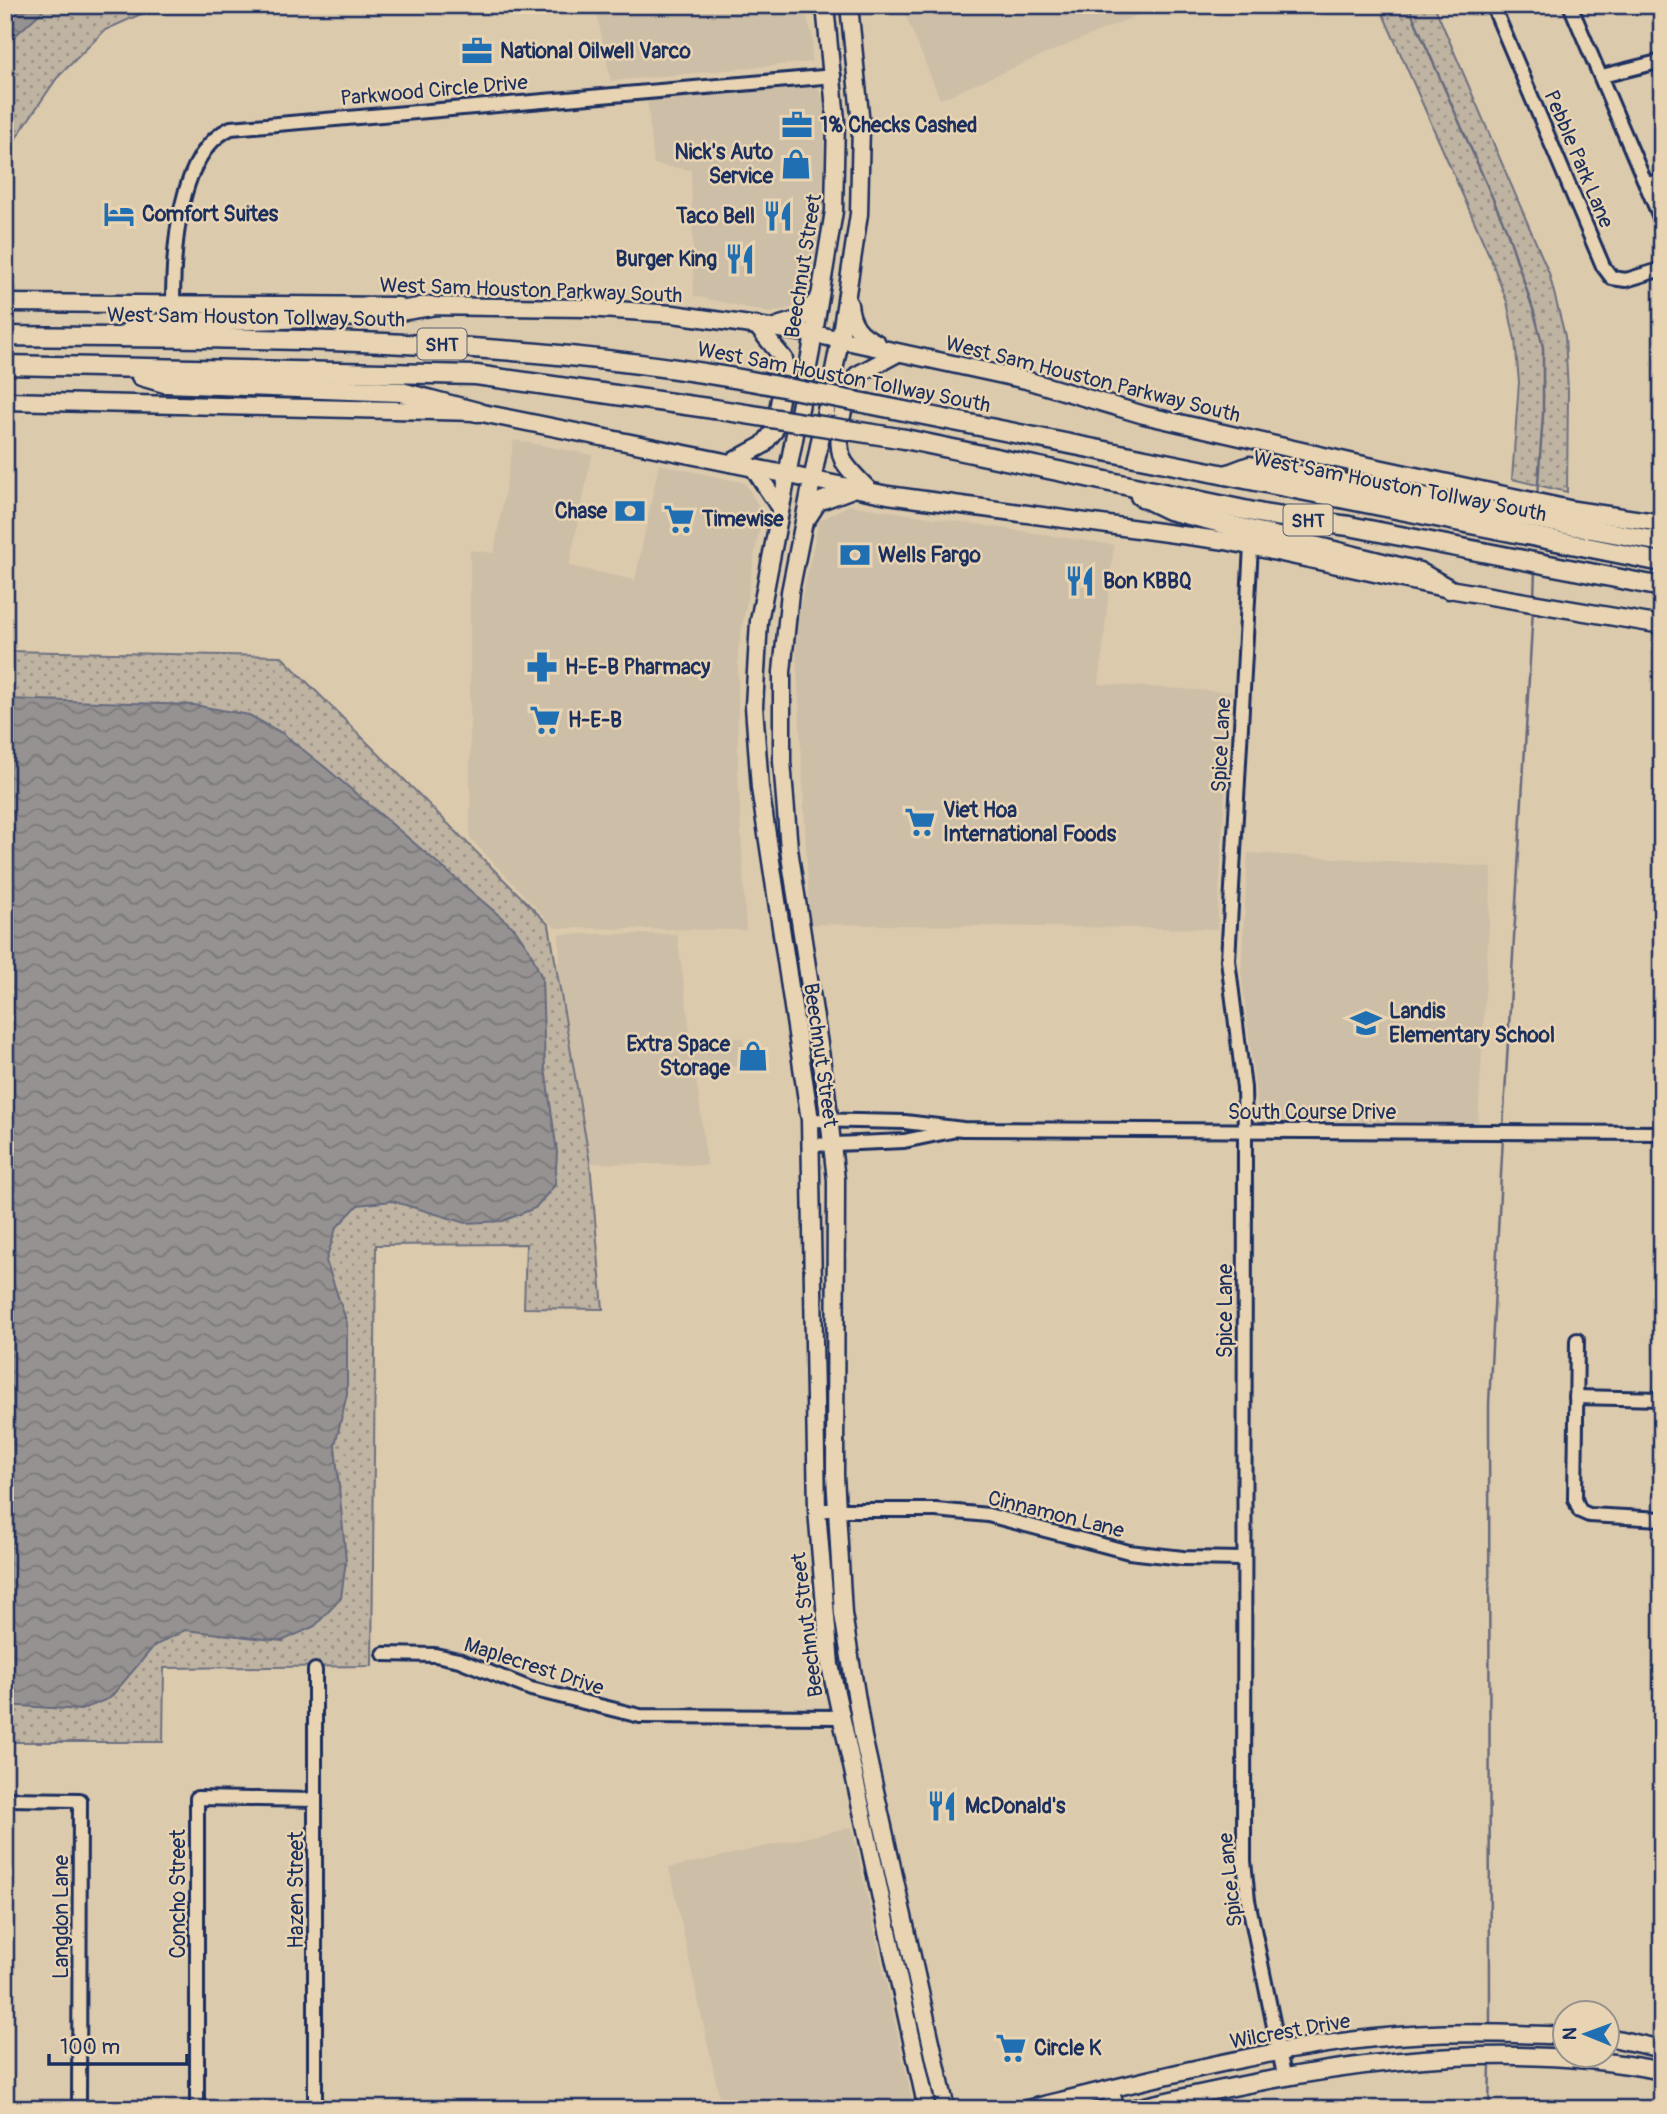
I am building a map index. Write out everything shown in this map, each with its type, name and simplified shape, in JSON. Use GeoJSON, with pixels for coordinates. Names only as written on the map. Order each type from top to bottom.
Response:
{"type":"FeatureCollection","features":[{"type":"Feature","properties":{"kind":"highway"},"geometry":{"type":"LineString","coordinates":[[120,338],[141,324],[368,316],[431,306]]}},
{"type":"Feature","properties":{"kind":"highway","name":"West Sam Houston Tollway South"},"geometry":{"type":"LineString","coordinates":[[5,337],[342,340],[478,346],[629,361],[869,404],[1662,562]]}},
{"type":"Feature","properties":{"kind":"highway","name":"SHT"},"geometry":{"type":"LineString","coordinates":[[5,365],[476,375],[905,439],[1118,485],[1662,587]]}},
{"type":"Feature","properties":{"kind":"highway"},"geometry":{"type":"LineString","coordinates":[[114,369],[165,383],[401,392],[477,412]]}},
{"type":"Feature","properties":{"kind":"highway"},"geometry":{"type":"LineString","coordinates":[[1226,475],[1250,466],[1501,503],[1567,525],[1662,542]]}},
{"type":"Feature","properties":{"kind":"highway"},"geometry":{"type":"LineString","coordinates":[[1118,485],[1169,510],[1419,572],[1449,589]]}},
{"type":"Feature","properties":{"kind":"main road","name":"Beechnut Street"},"geometry":{"type":"LineString","coordinates":[[825,5],[834,76],[834,211],[821,296],[756,647],[754,706],[757,762],[812,1145],[817,1510],[825,1616],[841,1717],[926,2109]]}},
{"type":"Feature","properties":{"kind":"main road","name":"Beechnut Street"},"geometry":{"type":"LineString","coordinates":[[849,5],[862,132],[859,214],[848,296],[801,530],[784,637],[782,761],[799,917],[830,1120],[836,1180],[836,1510],[843,1614],[866,1749],[946,2109]]}},
{"type":"Feature","properties":{"kind":"main road"},"geometry":{"type":"LineString","coordinates":[[834,76],[858,74]]}},
{"type":"Feature","properties":{"kind":"main road"},"geometry":{"type":"LineString","coordinates":[[834,211],[859,214]]}},
{"type":"Feature","properties":{"kind":"main road"},"geometry":{"type":"LineString","coordinates":[[730,463],[763,445],[774,431],[785,372],[784,359],[761,326],[801,319],[821,296]]}},
{"type":"Feature","properties":{"kind":"main road"},"geometry":{"type":"LineString","coordinates":[[848,296],[852,322],[863,336],[898,354]]}},
{"type":"Feature","properties":{"kind":"main road","name":"West Sam Houston Parkway South"},"geometry":{"type":"LineString","coordinates":[[5,303],[587,308],[673,314],[814,334],[1026,380],[1144,415],[1501,503],[1562,507],[1662,523]]}},
{"type":"Feature","properties":{"kind":"main road"},"geometry":{"type":"LineString","coordinates":[[870,492],[843,460],[840,435],[856,375],[898,354]]}},
{"type":"Feature","properties":{"kind":"main road"},"geometry":{"type":"LineString","coordinates":[[5,401],[477,412],[870,492],[1004,513],[1251,545],[1449,589],[1662,625]]}},
{"type":"Feature","properties":{"kind":"main road"},"geometry":{"type":"LineString","coordinates":[[753,467],[780,508]]}},
{"type":"Feature","properties":{"kind":"main road"},"geometry":{"type":"LineString","coordinates":[[801,530],[818,502],[853,488]]}},
{"type":"Feature","properties":{"kind":"main road"},"geometry":{"type":"LineString","coordinates":[[757,762],[782,761]]}},
{"type":"Feature","properties":{"kind":"main road"},"geometry":{"type":"LineString","coordinates":[[780,922],[799,917]]}},
{"type":"Feature","properties":{"kind":"main road"},"geometry":{"type":"LineString","coordinates":[[813,1352],[834,1354]]}},
{"type":"Feature","properties":{"kind":"main road"},"geometry":{"type":"LineString","coordinates":[[841,1717],[851,1720],[857,1745],[866,1749]]}},
{"type":"Feature","properties":{"kind":"main road"},"geometry":{"type":"LineString","coordinates":[[863,1821],[882,1817]]}},
{"type":"Feature","properties":{"kind":"main road"},"geometry":{"type":"LineString","coordinates":[[895,1967],[914,1962]]}},
{"type":"Feature","properties":{"kind":"main road","name":"Wilcrest Drive"},"geometry":{"type":"LineString","coordinates":[[1027,2109],[1279,2053],[1374,2038],[1468,2034],[1552,2035]]}},
{"type":"Feature","properties":{"kind":"main road"},"geometry":{"type":"LineString","coordinates":[[1622,2041],[1662,2049]]}},
{"type":"Feature","properties":{"kind":"main road"},"geometry":{"type":"LineString","coordinates":[[1656,2070],[1662,2055]]}},
{"type":"Feature","properties":{"kind":"main road","name":"Wilcrest Drive"},"geometry":{"type":"LineString","coordinates":[[1132,2109],[1284,2075],[1399,2059],[1519,2058],[1616,2063],[1656,2070]]}},
{"type":"Feature","properties":{"kind":"main road"},"geometry":{"type":"LineString","coordinates":[[1110,2090],[1116,2109]]}},
{"type":"Feature","properties":{"kind":"street","name":"Pebble Park Lane"},"geometry":{"type":"LineString","coordinates":[[1496,5],[1496,13],[1603,266],[1612,278],[1626,280],[1662,269]]}},
{"type":"Feature","properties":{"kind":"street"},"geometry":{"type":"LineString","coordinates":[[1570,5],[1662,222]]}},
{"type":"Feature","properties":{"kind":"street"},"geometry":{"type":"LineString","coordinates":[[1602,76],[1662,61]]}},
{"type":"Feature","properties":{"kind":"street","name":"Parkwood Circle Drive"},"geometry":{"type":"LineString","coordinates":[[173,305],[176,231],[184,196],[205,151],[214,139],[231,128],[834,76]]}},
{"type":"Feature","properties":{"kind":"street"},"geometry":{"type":"LineString","coordinates":[[1648,184],[1662,180]]}},
{"type":"Feature","properties":{"kind":"street","name":"Spice Lane"},"geometry":{"type":"LineString","coordinates":[[1251,545],[1228,960],[1244,1088],[1245,1131],[1244,1864],[1248,1900],[1284,2075]]}},
{"type":"Feature","properties":{"kind":"street","name":"South Course Drive"},"geometry":{"type":"LineString","coordinates":[[810,1120],[905,1122],[962,1129],[1662,1133]]}},
{"type":"Feature","properties":{"kind":"street","name":"South Course Drive"},"geometry":{"type":"LineString","coordinates":[[812,1145],[904,1141],[962,1129]]}},
{"type":"Feature","properties":{"kind":"street"},"geometry":{"type":"LineString","coordinates":[[1577,1340],[1575,1499],[1580,1511],[1589,1515],[1662,1519]]}},
{"type":"Feature","properties":{"kind":"street"},"geometry":{"type":"LineString","coordinates":[[1576,1397],[1662,1399]]}},
{"type":"Feature","properties":{"kind":"street","name":"Cinnamon Lane"},"geometry":{"type":"LineString","coordinates":[[817,1510],[936,1510],[988,1515],[1129,1552],[1183,1558],[1244,1559]]}},
{"type":"Feature","properties":{"kind":"street","name":"Maplecrest Drive"},"geometry":{"type":"LineString","coordinates":[[384,1654],[435,1655],[459,1660],[531,1689],[640,1716],[841,1717]]}},
{"type":"Feature","properties":{"kind":"street","name":"Hazen Street"},"geometry":{"type":"LineString","coordinates":[[315,1670],[315,2109]]}},
{"type":"Feature","properties":{"kind":"street","name":"Concho Street"},"geometry":{"type":"LineString","coordinates":[[197,2109],[197,1798],[315,1800]]}},
{"type":"Feature","properties":{"kind":"street","name":"Langdon Lane"},"geometry":{"type":"LineString","coordinates":[[5,1799],[80,1800],[79,2109]]}},
{"type":"Feature","properties":{"kind":"shaded area"},"geometry":{"type":"Polygon","coordinates":[[[5,5],[161,5],[105,30],[57,78],[5,154],[5,5]]]}},
{"type":"Feature","properties":{"kind":"shaded area"},"geometry":{"type":"Polygon","coordinates":[[[595,5],[803,5],[813,37],[811,62],[611,81],[595,5]]]}},
{"type":"Feature","properties":{"kind":"shaded area"},"geometry":{"type":"Polygon","coordinates":[[[911,5],[1161,5],[940,99],[903,9],[911,5]]]}},
{"type":"Feature","properties":{"kind":"shaded area"},"geometry":{"type":"Polygon","coordinates":[[[1379,5],[1434,5],[1549,273],[1565,336],[1568,391],[1567,492],[1512,479],[1519,382],[1515,340],[1507,302],[1490,257],[1379,5]]]}},
{"type":"Feature","properties":{"kind":"shaded area"},"geometry":{"type":"Polygon","coordinates":[[[816,86],[825,102],[823,222],[805,303],[771,313],[694,296],[691,170],[654,164],[647,98],[816,86]]]}},
{"type":"Feature","properties":{"kind":"shaded area"},"geometry":{"type":"Polygon","coordinates":[[[514,440],[592,455],[569,566],[635,580],[659,464],[745,483],[762,512],[738,651],[738,772],[746,930],[555,928],[470,838],[470,550],[494,553],[514,440]]]}},
{"type":"Feature","properties":{"kind":"shaded area"},"geometry":{"type":"Polygon","coordinates":[[[849,505],[1114,545],[1099,684],[1231,692],[1217,929],[810,924],[795,628],[819,521],[849,505]]]}},
{"type":"Feature","properties":{"kind":"shaded area"},"geometry":{"type":"Polygon","coordinates":[[[5,651],[281,656],[549,925],[590,1163],[603,1309],[524,1308],[526,1244],[376,1245],[372,1666],[164,1668],[163,1742],[5,1742],[5,651]]]}},
{"type":"Feature","properties":{"kind":"shaded area","name":"Landis Elementary School"},"geometry":{"type":"Polygon","coordinates":[[[1248,853],[1492,867],[1478,1123],[1259,1120],[1241,972],[1248,853]]]}},
{"type":"Feature","properties":{"kind":"shaded area"},"geometry":{"type":"Polygon","coordinates":[[[559,934],[677,934],[691,1037],[743,1038],[746,1066],[695,1068],[707,1165],[591,1163],[557,962],[560,962],[559,934]]]}},
{"type":"Feature","properties":{"kind":"shaded area"},"geometry":{"type":"Polygon","coordinates":[[[852,1827],[914,2109],[722,2109],[669,1868],[852,1827]]]}},
{"type":"Feature","properties":{"kind":"water"},"geometry":{"type":"Polygon","coordinates":[[[13,5],[49,5],[5,45],[5,12],[13,5]]]}},
{"type":"Feature","properties":{"kind":"water"},"geometry":{"type":"Polygon","coordinates":[[[5,699],[194,705],[249,715],[282,733],[326,768],[515,929],[530,951],[542,978],[545,1068],[557,1152],[555,1185],[535,1208],[503,1221],[466,1223],[392,1201],[358,1205],[336,1228],[326,1261],[347,1323],[347,1394],[335,1445],[346,1560],[341,1598],[315,1626],[282,1641],[185,1630],[154,1646],[110,1698],[81,1710],[5,1705],[5,699]]]}},
{"type":"Feature","properties":{"kind":"waterway"},"geometry":{"type":"LineString","coordinates":[[1408,5],[1507,231],[1534,312],[1543,347],[1543,415],[1537,497]]}},
{"type":"Feature","properties":{"kind":"waterway"},"geometry":{"type":"LineString","coordinates":[[1534,598],[1535,570]]}},
{"type":"Feature","properties":{"kind":"waterway"},"geometry":{"type":"LineString","coordinates":[[1503,1129],[1533,608]]}},
{"type":"Feature","properties":{"kind":"waterway"},"geometry":{"type":"LineString","coordinates":[[1490,2028],[1489,1404],[1503,1136]]}},
{"type":"Feature","properties":{"kind":"waterway"},"geometry":{"type":"LineString","coordinates":[[1489,2109],[1490,2063]]}},
{"type":"Feature","properties":{"kind":"place","name":"National Oilwell Varco"},"geometry":{"type":"Point","coordinates":[477,51]}},
{"type":"Feature","properties":{"kind":"place","name":"1% Checks Cashed"},"geometry":{"type":"Point","coordinates":[797,125]}},
{"type":"Feature","properties":{"kind":"place","name":"Nick's Auto Service"},"geometry":{"type":"Point","coordinates":[796,164]}},
{"type":"Feature","properties":{"kind":"place","name":"Comfort Suites"},"geometry":{"type":"Point","coordinates":[119,214]}},
{"type":"Feature","properties":{"kind":"place","name":"Taco Bell"},"geometry":{"type":"Point","coordinates":[778,216]}},
{"type":"Feature","properties":{"kind":"place","name":"Burger King"},"geometry":{"type":"Point","coordinates":[740,259]}},
{"type":"Feature","properties":{"kind":"place","name":"Chase"},"geometry":{"type":"Point","coordinates":[630,511]}},
{"type":"Feature","properties":{"kind":"place","name":"Timewise"},"geometry":{"type":"Point","coordinates":[679,519]}},
{"type":"Feature","properties":{"kind":"place","name":"Wells Fargo"},"geometry":{"type":"Point","coordinates":[855,555]}},
{"type":"Feature","properties":{"kind":"place","name":"Bon KBBQ"},"geometry":{"type":"Point","coordinates":[1080,581]}},
{"type":"Feature","properties":{"kind":"place","name":"H-E-B Pharmacy"},"geometry":{"type":"Point","coordinates":[542,667]}},
{"type":"Feature","properties":{"kind":"place","name":"H-E-B"},"geometry":{"type":"Point","coordinates":[545,720]}},
{"type":"Feature","properties":{"kind":"place","name":"Viet Hoa International Foods"},"geometry":{"type":"Point","coordinates":[920,822]}},
{"type":"Feature","properties":{"kind":"place","name":"Landis Elementary School"},"geometry":{"type":"Point","coordinates":[1366,1023]}},
{"type":"Feature","properties":{"kind":"place","name":"Extra Space Storage"},"geometry":{"type":"Point","coordinates":[753,1056]}},
{"type":"Feature","properties":{"kind":"place","name":"McDonald's"},"geometry":{"type":"Point","coordinates":[942,1806]}},
{"type":"Feature","properties":{"kind":"place","name":"Circle K"},"geometry":{"type":"Point","coordinates":[1011,2048]}}]}
